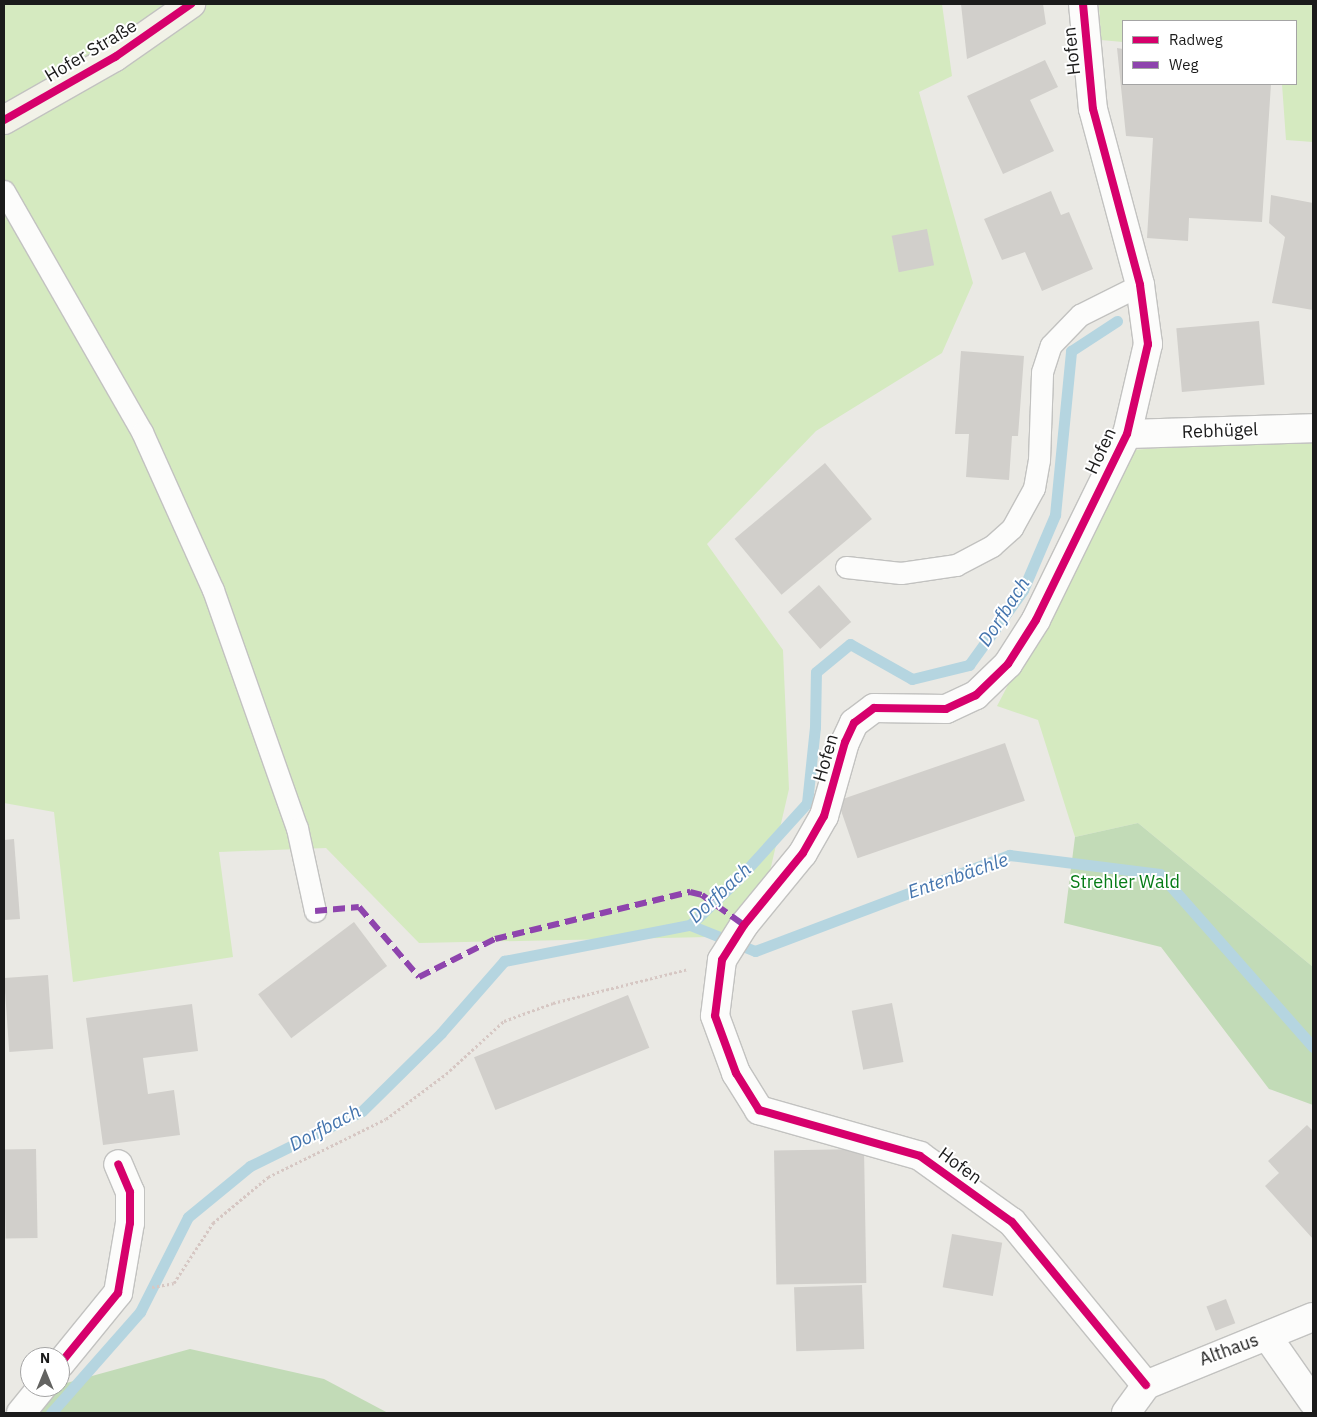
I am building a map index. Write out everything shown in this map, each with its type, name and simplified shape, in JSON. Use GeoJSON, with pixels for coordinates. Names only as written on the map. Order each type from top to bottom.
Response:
{"type":"FeatureCollection","features":[{"type":"Feature","properties":{"kind":"street","name":"Hofer Straße"},"geometry":{"type":"LineString","coordinates":[[4,120],[114,57],[192,4]]}},
{"type":"Feature","properties":{"kind":"street","name":"Hofen"},"geometry":{"type":"LineString","coordinates":[[1083,4],[1093,109],[1140,285],[1148,344],[1127,434],[1036,620],[1008,664],[976,695],[946,709],[874,708],[854,722],[845,742],[824,816],[803,853],[744,924],[722,960],[715,1016],[736,1073],[759,1110],[920,1156],[1012,1222],[1146,1385]]}},
{"type":"Feature","properties":{"kind":"street","name":"Rebhügel"},"geometry":{"type":"LineString","coordinates":[[1127,434],[1313,428]]}},
{"type":"Feature","properties":{"kind":"street"},"geometry":{"type":"LineString","coordinates":[[70,1352],[118,1293],[130,1223],[130,1192],[118,1164]]}},
{"type":"Feature","properties":{"kind":"street","name":"Althaus"},"geometry":{"type":"LineString","coordinates":[[1146,1385],[1192,1364],[1313,1317]]}},
{"type":"Feature","properties":{"kind":"street"},"geometry":{"type":"LineString","coordinates":[[1267,1336],[1313,1402]]}},
{"type":"Feature","properties":{"kind":"street"},"geometry":{"type":"LineString","coordinates":[[1126,1413],[1146,1385]]}},
{"type":"Feature","properties":{"kind":"street"},"geometry":{"type":"LineString","coordinates":[[21,1413],[34,1397]]}},
{"type":"Feature","properties":{"kind":"lane"},"geometry":{"type":"LineString","coordinates":[[4,191],[142,432],[212,590],[297,828],[315,911]]}},
{"type":"Feature","properties":{"kind":"lane"},"geometry":{"type":"LineString","coordinates":[[846,567],[901,573],[956,565],[992,546],[1012,528],[1034,488],[1039,460],[1042,372],[1051,345],[1080,315],[1140,285]]}},
{"type":"Feature","properties":{"kind":"path"},"geometry":{"type":"LineString","coordinates":[[174,1283],[213,1223],[268,1177],[386,1119],[446,1074],[504,1021],[553,1003],[722,960]]}},
{"type":"Feature","properties":{"kind":"green space"},"geometry":{"type":"Polygon","coordinates":[[[4,4],[942,4],[952,76],[919,92],[973,283],[942,353],[816,431],[707,544],[783,650],[789,789],[755,936],[419,943],[326,848],[219,852],[233,957],[73,982],[54,812],[4,803],[4,4]]]}},
{"type":"Feature","properties":{"kind":"green space"},"geometry":{"type":"Polygon","coordinates":[[[1099,4],[1313,4],[1313,142],[1286,140],[1282,85],[1297,85],[1297,20],[1122,20],[1122,42],[1101,40],[1099,4]]]}},
{"type":"Feature","properties":{"kind":"green space"},"geometry":{"type":"Polygon","coordinates":[[[1313,438],[1313,967],[1138,823],[1075,837],[1038,720],[997,706],[1131,450],[1313,438]]]}},
{"type":"Feature","properties":{"kind":"green space","name":"Strehler Wald"},"geometry":{"type":"Polygon","coordinates":[[[1138,823],[1313,967],[1313,1105],[1269,1089],[1161,947],[1064,923],[1075,837],[1138,823]]]}},
{"type":"Feature","properties":{"kind":"green space"},"geometry":{"type":"Polygon","coordinates":[[[190,1349],[324,1379],[388,1413],[13,1413],[37,1397],[70,1397],[70,1382],[190,1349]]]}},
{"type":"Feature","properties":{"kind":"building"},"geometry":{"type":"Polygon","coordinates":[[[961,4],[1043,4],[1046,24],[967,59],[961,4]]]}},
{"type":"Feature","properties":{"kind":"building"},"geometry":{"type":"Polygon","coordinates":[[[1117,48],[1122,49],[1122,85],[1271,85],[1262,222],[1189,218],[1188,241],[1147,238],[1153,138],[1126,136],[1117,48]]]}},
{"type":"Feature","properties":{"kind":"building"},"geometry":{"type":"Polygon","coordinates":[[[1045,60],[1058,87],[1030,100],[1054,151],[1003,174],[967,96],[1045,60]]]}},
{"type":"Feature","properties":{"kind":"building"},"geometry":{"type":"Polygon","coordinates":[[[1051,191],[1061,215],[1069,212],[1093,269],[1042,291],[1025,252],[1002,260],[984,219],[1051,191]]]}},
{"type":"Feature","properties":{"kind":"building"},"geometry":{"type":"Polygon","coordinates":[[[1271,195],[1313,203],[1313,310],[1272,303],[1285,237],[1269,223],[1271,195]]]}},
{"type":"Feature","properties":{"kind":"building"},"geometry":{"type":"Polygon","coordinates":[[[927,229],[934,265],[899,272],[892,236],[927,229]]]}},
{"type":"Feature","properties":{"kind":"building"},"geometry":{"type":"Polygon","coordinates":[[[1259,321],[1265,385],[1182,392],[1176,328],[1259,321]]]}},
{"type":"Feature","properties":{"kind":"building"},"geometry":{"type":"Polygon","coordinates":[[[961,351],[1024,356],[1018,436],[1012,436],[1009,480],[966,477],[969,434],[955,434],[961,351]]]}},
{"type":"Feature","properties":{"kind":"building"},"geometry":{"type":"Polygon","coordinates":[[[825,463],[872,519],[782,595],[735,539],[825,463]]]}},
{"type":"Feature","properties":{"kind":"building"},"geometry":{"type":"Polygon","coordinates":[[[819,585],[851,622],[820,649],[788,612],[819,585]]]}},
{"type":"Feature","properties":{"kind":"building"},"geometry":{"type":"Polygon","coordinates":[[[1005,743],[1025,801],[858,858],[838,801],[1005,743]]]}},
{"type":"Feature","properties":{"kind":"building"},"geometry":{"type":"Polygon","coordinates":[[[14,839],[20,919],[4,920],[4,840],[14,839]]]}},
{"type":"Feature","properties":{"kind":"building"},"geometry":{"type":"Polygon","coordinates":[[[354,922],[387,966],[291,1038],[258,994],[354,922]]]}},
{"type":"Feature","properties":{"kind":"building"},"geometry":{"type":"Polygon","coordinates":[[[48,975],[53,1049],[9,1052],[4,978],[48,975]]]}},
{"type":"Feature","properties":{"kind":"building"},"geometry":{"type":"Polygon","coordinates":[[[628,995],[649,1048],[495,1110],[474,1057],[628,995]]]}},
{"type":"Feature","properties":{"kind":"building"},"geometry":{"type":"Polygon","coordinates":[[[892,1003],[903,1062],[863,1070],[852,1011],[892,1003]]]}},
{"type":"Feature","properties":{"kind":"building"},"geometry":{"type":"Polygon","coordinates":[[[192,1004],[198,1051],[143,1058],[148,1094],[174,1090],[180,1135],[103,1145],[86,1018],[192,1004]]]}},
{"type":"Feature","properties":{"kind":"building"},"geometry":{"type":"Polygon","coordinates":[[[1307,1125],[1313,1131],[1313,1239],[1265,1186],[1279,1173],[1268,1161],[1307,1125]]]}},
{"type":"Feature","properties":{"kind":"building"},"geometry":{"type":"Polygon","coordinates":[[[36,1149],[38,1238],[6,1239],[4,1150],[36,1149]]]}},
{"type":"Feature","properties":{"kind":"building"},"geometry":{"type":"Polygon","coordinates":[[[864,1149],[866,1283],[776,1285],[774,1151],[864,1149]]]}},
{"type":"Feature","properties":{"kind":"building"},"geometry":{"type":"Polygon","coordinates":[[[952,1234],[1002,1243],[993,1296],[943,1287],[952,1234]]]}},
{"type":"Feature","properties":{"kind":"building"},"geometry":{"type":"Polygon","coordinates":[[[862,1285],[864,1349],[796,1351],[794,1287],[862,1285]]]}},
{"type":"Feature","properties":{"kind":"building"},"geometry":{"type":"Polygon","coordinates":[[[1226,1299],[1235,1323],[1216,1331],[1206,1307],[1226,1299]]]}},
{"type":"Feature","properties":{"kind":"waterway","name":"Dorfbach"},"geometry":{"type":"LineString","coordinates":[[51,1413],[140,1312],[188,1217],[250,1166],[362,1111],[441,1033],[504,961],[690,925],[740,877],[807,803],[815,727],[816,672],[850,644],[912,679],[969,665],[1023,590],[1055,515],[1071,351],[1117,321]]}},
{"type":"Feature","properties":{"kind":"waterway","name":"Entenbächle"},"geometry":{"type":"LineString","coordinates":[[690,925],[755,951],[1009,855],[1160,874],[1313,1047]]}},
{"type":"Feature","properties":{"kind":"marked path"},"geometry":{"type":"LineString","coordinates":[[315,911],[359,907],[419,977],[495,939],[690,892],[702,895],[744,925]]}},
{"type":"Feature","properties":{"kind":"cycle path"},"geometry":{"type":"LineString","coordinates":[[4,120],[115,57],[191,4]]}},
{"type":"Feature","properties":{"kind":"cycle path"},"geometry":{"type":"LineString","coordinates":[[1083,4],[1093,109],[1140,285],[1148,344],[1127,434],[1036,620],[1008,664],[976,695],[946,709],[874,708],[854,723],[845,742],[824,816],[803,853],[744,925],[722,960],[715,1016],[736,1073],[759,1110],[920,1156],[1012,1222],[1146,1385]]}},
{"type":"Feature","properties":{"kind":"cycle path"},"geometry":{"type":"LineString","coordinates":[[70,1352],[118,1293],[130,1223],[130,1192],[118,1164]]}}]}
